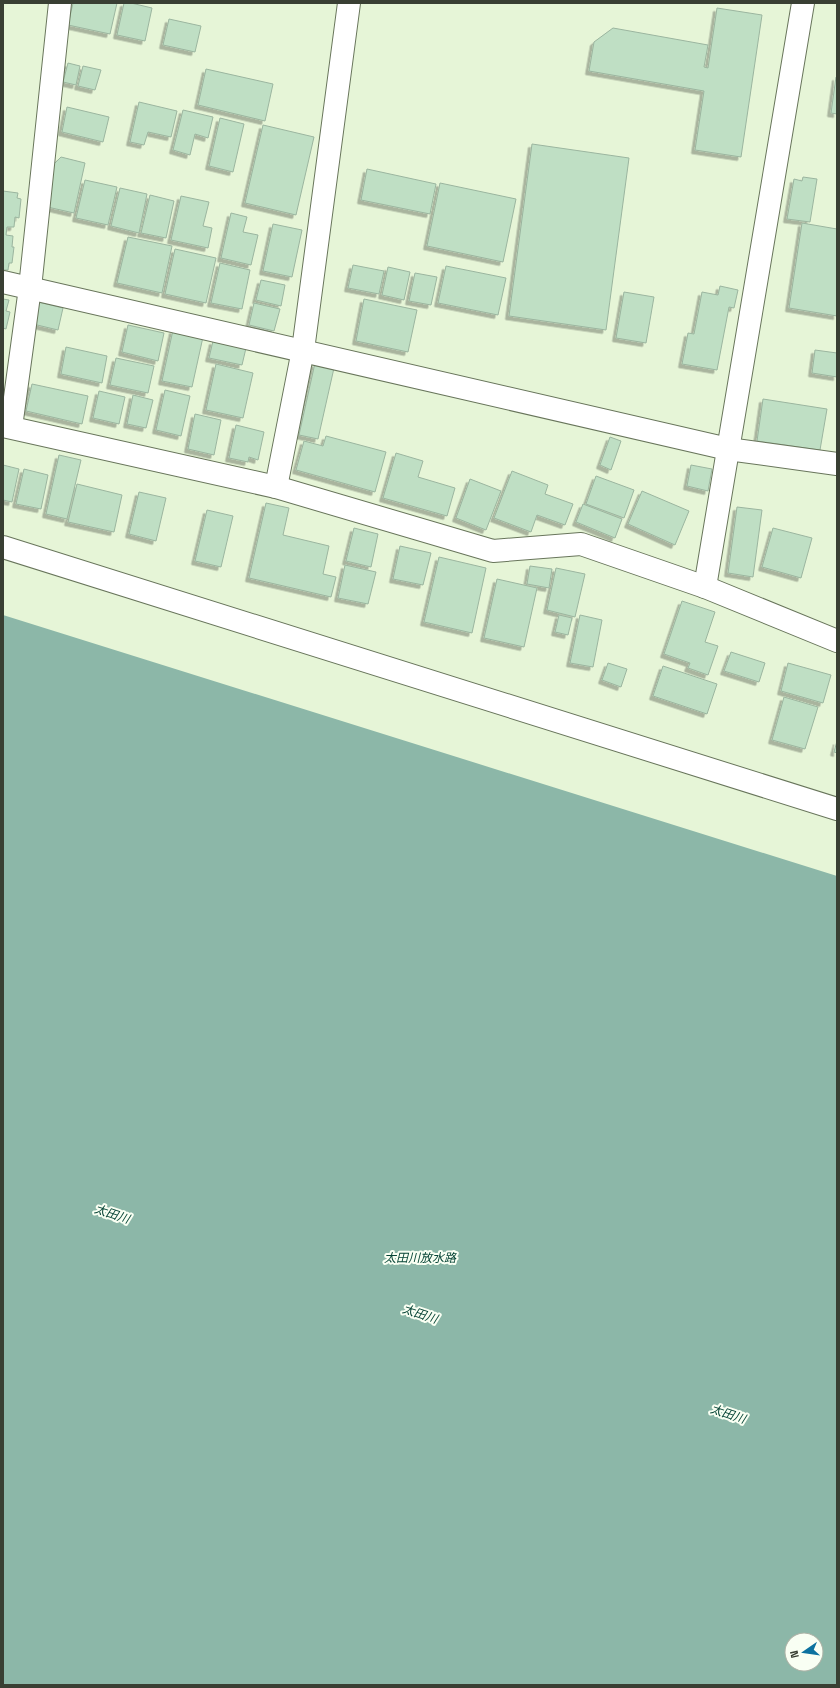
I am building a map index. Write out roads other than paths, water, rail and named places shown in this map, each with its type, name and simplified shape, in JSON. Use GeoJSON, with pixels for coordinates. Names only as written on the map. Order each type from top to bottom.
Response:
{"type":"FeatureCollection","features":[{"type":"Feature","properties":{"kind":"street"},"geometry":{"type":"LineString","coordinates":[[60,3],[30,288],[7,427],[276,487],[494,551],[581,544],[705,587],[837,641]]}},
{"type":"Feature","properties":{"kind":"street"},"geometry":{"type":"LineString","coordinates":[[276,487],[303,350],[349,3]]}},
{"type":"Feature","properties":{"kind":"street"},"geometry":{"type":"LineString","coordinates":[[705,587],[803,3]]}},
{"type":"Feature","properties":{"kind":"street"},"geometry":{"type":"LineString","coordinates":[[3,282],[728,449],[837,464]]}},
{"type":"Feature","properties":{"kind":"street"},"geometry":{"type":"LineString","coordinates":[[3,547],[837,809]]}},
{"type":"Feature","properties":{"kind":"water","name":"太田川放水路"},"geometry":{"type":"Polygon","coordinates":[[[3,615],[837,876],[837,1685],[3,1685],[3,615]]]}},
{"type":"Feature","properties":{"kind":"water label","name":"太田川"},"geometry":{"type":"Point","coordinates":[112,1214]}},
{"type":"Feature","properties":{"kind":"water label","name":"太田川"},"geometry":{"type":"Point","coordinates":[420,1314]}},
{"type":"Feature","properties":{"kind":"water label","name":"太田川"},"geometry":{"type":"Point","coordinates":[728,1414]}}]}
